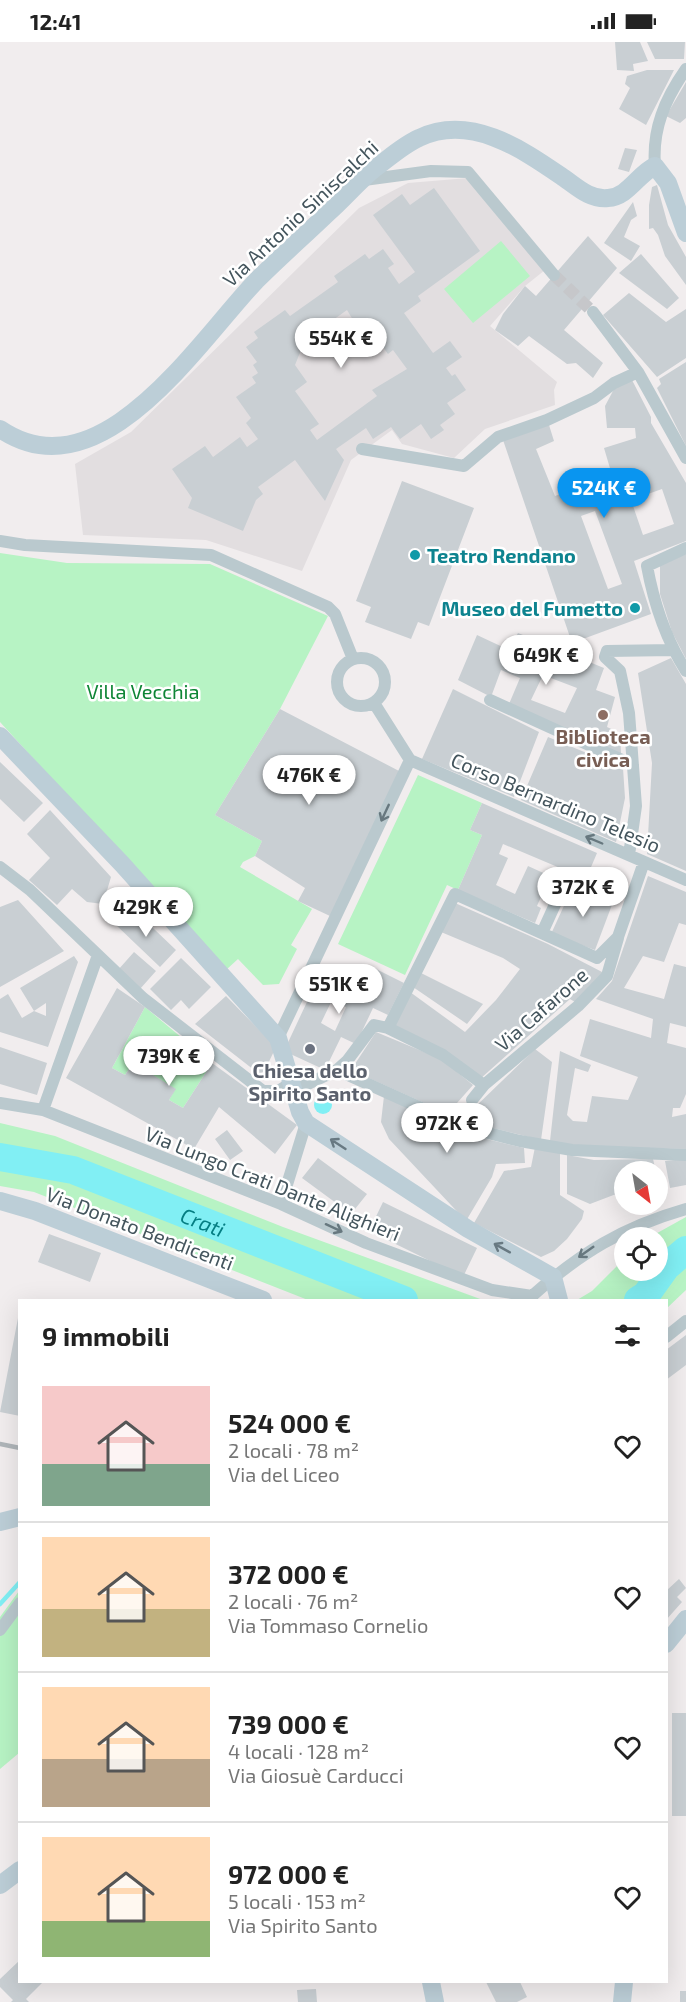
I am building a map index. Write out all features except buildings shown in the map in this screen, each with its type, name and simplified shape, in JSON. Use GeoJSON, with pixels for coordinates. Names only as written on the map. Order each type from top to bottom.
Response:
{"type":"FeatureCollection","features":[{"type":"Feature","properties":{"kind":"street"},"geometry":{"type":"LineString","coordinates":[[686,69],[663,108],[653,141],[655,166],[668,183],[686,233]]}},
{"type":"Feature","properties":{"kind":"street","name":"Via Antonio Siniscalchi"},"geometry":{"type":"LineString","coordinates":[[0,429],[29,444],[51,448],[81,442],[112,426],[155,395],[256,281],[364,180],[418,138],[449,130],[487,135],[513,143],[592,197],[616,196],[655,166]]}},
{"type":"Feature","properties":{"kind":"street"},"geometry":{"type":"LineString","coordinates":[[364,180],[431,171],[468,172],[554,275]]}},
{"type":"Feature","properties":{"kind":"street"},"geometry":{"type":"LineString","coordinates":[[593,312],[638,372],[686,458]]}},
{"type":"Feature","properties":{"kind":"street"},"geometry":{"type":"LineString","coordinates":[[362,449],[464,466],[498,437],[547,420],[594,398],[614,382],[638,372]]}},
{"type":"Feature","properties":{"kind":"street"},"geometry":{"type":"LineString","coordinates":[[0,541],[25,545],[211,555],[328,607],[335,614],[353,659]]}},
{"type":"Feature","properties":{"kind":"street"},"geometry":{"type":"LineString","coordinates":[[686,548],[647,566],[654,603],[672,650],[686,671]]}},
{"type":"Feature","properties":{"kind":"street"},"geometry":{"type":"LineString","coordinates":[[629,855],[636,806],[624,683],[620,671],[605,657],[607,651],[672,650]]}},
{"type":"Feature","properties":{"kind":"street"},"geometry":{"type":"LineString","coordinates":[[353,659],[373,660],[384,672],[385,687],[374,702],[362,706],[354,705],[341,695],[338,688],[339,672],[353,659]]}},
{"type":"Feature","properties":{"kind":"street"},"geometry":{"type":"LineString","coordinates":[[490,700],[633,765]]}},
{"type":"Feature","properties":{"kind":"street"},"geometry":{"type":"LineString","coordinates":[[278,1038],[410,760],[374,702]]}},
{"type":"Feature","properties":{"kind":"street"},"geometry":{"type":"LineString","coordinates":[[0,736],[122,864],[278,1038],[292,1087],[306,1123],[468,1229],[553,1277],[559,1299]]}},
{"type":"Feature","properties":{"kind":"street","name":"Corso Bernardino Telesio"},"geometry":{"type":"LineString","coordinates":[[410,760],[686,880]]}},
{"type":"Feature","properties":{"kind":"street","name":"Via Cafarone"},"geometry":{"type":"LineString","coordinates":[[472,1100],[484,1085],[578,1006],[607,976],[618,937],[645,862]]}},
{"type":"Feature","properties":{"kind":"street"},"geometry":{"type":"LineString","coordinates":[[0,867],[30,890],[143,998],[263,1091],[292,1087],[337,1070],[347,1061],[374,1025],[388,1028],[444,1055],[484,1085]]}},
{"type":"Feature","properties":{"kind":"street"},"geometry":{"type":"LineString","coordinates":[[542,933],[562,889]]}},
{"type":"Feature","properties":{"kind":"street"},"geometry":{"type":"LineString","coordinates":[[388,1028],[455,894],[597,958],[618,937]]}},
{"type":"Feature","properties":{"kind":"street"},"geometry":{"type":"LineString","coordinates":[[43,1110],[98,955]]}},
{"type":"Feature","properties":{"kind":"street"},"geometry":{"type":"LineString","coordinates":[[337,1070],[461,1126],[520,1141],[572,1150],[686,1155]]}},
{"type":"Feature","properties":{"kind":"street","name":"Via Lungo Crati Dante Alighieri"},"geometry":{"type":"LineString","coordinates":[[0,1103],[43,1110],[281,1204],[366,1244],[492,1290],[532,1296],[553,1277]]}},
{"type":"Feature","properties":{"kind":"street"},"geometry":{"type":"LineString","coordinates":[[281,1204],[306,1123]]}},
{"type":"Feature","properties":{"kind":"street","name":"Via Donato Bendicenti"},"geometry":{"type":"LineString","coordinates":[[0,1201],[35,1210],[260,1299]]}},
{"type":"Feature","properties":{"kind":"street"},"geometry":{"type":"LineString","coordinates":[[553,1277],[599,1243],[638,1224],[686,1209]]}},
{"type":"Feature","properties":{"kind":"street"},"geometry":{"type":"LineString","coordinates":[[668,1335],[686,1321]]}},
{"type":"Feature","properties":{"kind":"street"},"geometry":{"type":"LineString","coordinates":[[0,1522],[18,1518]]}},
{"type":"Feature","properties":{"kind":"street"},"geometry":{"type":"LineString","coordinates":[[0,1629],[18,1606]]}},
{"type":"Feature","properties":{"kind":"street"},"geometry":{"type":"LineString","coordinates":[[668,1642],[686,1619]]}},
{"type":"Feature","properties":{"kind":"street"},"geometry":{"type":"LineString","coordinates":[[0,1885],[18,1872]]}},
{"type":"Feature","properties":{"kind":"street"},"geometry":{"type":"LineString","coordinates":[[431,1983],[435,2002]]}},
{"type":"Feature","properties":{"kind":"street"},"geometry":{"type":"LineString","coordinates":[[622,2002],[624,1983]]}},
{"type":"Feature","properties":{"kind":"shaded area"},"geometry":{"type":"Polygon","coordinates":[[[468,178],[545,270],[525,286],[490,326],[557,382],[554,390],[555,405],[485,429],[454,458],[402,444],[392,430],[351,460],[302,571],[206,540],[83,535],[75,464],[131,432],[359,208],[408,183],[468,178]]]}},
{"type":"Feature","properties":{"kind":"green space"},"geometry":{"type":"Polygon","coordinates":[[[501,241],[530,276],[473,323],[444,289],[501,241]]]}},
{"type":"Feature","properties":{"kind":"green space","name":"Villa Vecchia"},"geometry":{"type":"Polygon","coordinates":[[[0,553],[67,563],[210,564],[328,616],[280,709],[215,815],[262,841],[255,856],[243,862],[240,867],[312,909],[291,945],[297,949],[279,984],[263,985],[238,959],[226,970],[0,722],[0,553]]]}},
{"type":"Feature","properties":{"kind":"green space"},"geometry":{"type":"Polygon","coordinates":[[[418,775],[482,803],[470,830],[482,835],[458,890],[447,885],[405,975],[338,944],[418,775]]]}},
{"type":"Feature","properties":{"kind":"green space"},"geometry":{"type":"Polygon","coordinates":[[[145,1007],[212,1063],[183,1108],[169,1100],[175,1089],[133,1063],[125,1075],[112,1068],[145,1007]]]}},
{"type":"Feature","properties":{"kind":"green space"},"geometry":{"type":"Polygon","coordinates":[[[0,1123],[55,1136],[283,1227],[480,1299],[305,1299],[34,1192],[0,1186],[0,1123]]]}},
{"type":"Feature","properties":{"kind":"green space"},"geometry":{"type":"Polygon","coordinates":[[[686,1217],[686,1290],[668,1307],[668,1299],[579,1299],[592,1291],[614,1269],[614,1281],[668,1281],[668,1227],[686,1217]]]}},
{"type":"Feature","properties":{"kind":"green space"},"geometry":{"type":"Polygon","coordinates":[[[18,1592],[18,1754],[0,1769],[0,1617],[18,1592]]]}},
{"type":"Feature","properties":{"kind":"water"},"geometry":{"type":"Polygon","coordinates":[[[319,1096],[327,1096],[332,1101],[330,1112],[319,1114],[314,1109],[314,1101],[319,1096]]]}},
{"type":"Feature","properties":{"kind":"waterway","name":"Crati"},"geometry":{"type":"LineString","coordinates":[[0,1157],[73,1170],[401,1299]]}},
{"type":"Feature","properties":{"kind":"waterway","name":"Crati"},"geometry":{"type":"LineString","coordinates":[[640,1299],[646,1295],[666,1267],[686,1250]]}},
{"type":"Feature","properties":{"kind":"waterway"},"geometry":{"type":"LineString","coordinates":[[0,1604],[18,1584]]}},
{"type":"Feature","properties":{"kind":"tunnel"},"geometry":{"type":"LineString","coordinates":[[554,275],[593,312]]}},
{"type":"Feature","properties":{"kind":"railway"},"geometry":{"type":"LineString","coordinates":[[0,1444],[18,1448]]}},
{"type":"Feature","properties":{"kind":"place","name":"Teatro Rendano"},"geometry":{"type":"Point","coordinates":[415,555]}},
{"type":"Feature","properties":{"kind":"place","name":"Museo del Fumetto"},"geometry":{"type":"Point","coordinates":[635,608]}},
{"type":"Feature","properties":{"kind":"place","name":"Biblioteca civica"},"geometry":{"type":"Point","coordinates":[603,715]}},
{"type":"Feature","properties":{"kind":"place","name":"Chiesa dello Spirito Santo"},"geometry":{"type":"Point","coordinates":[310,1049]}}]}
